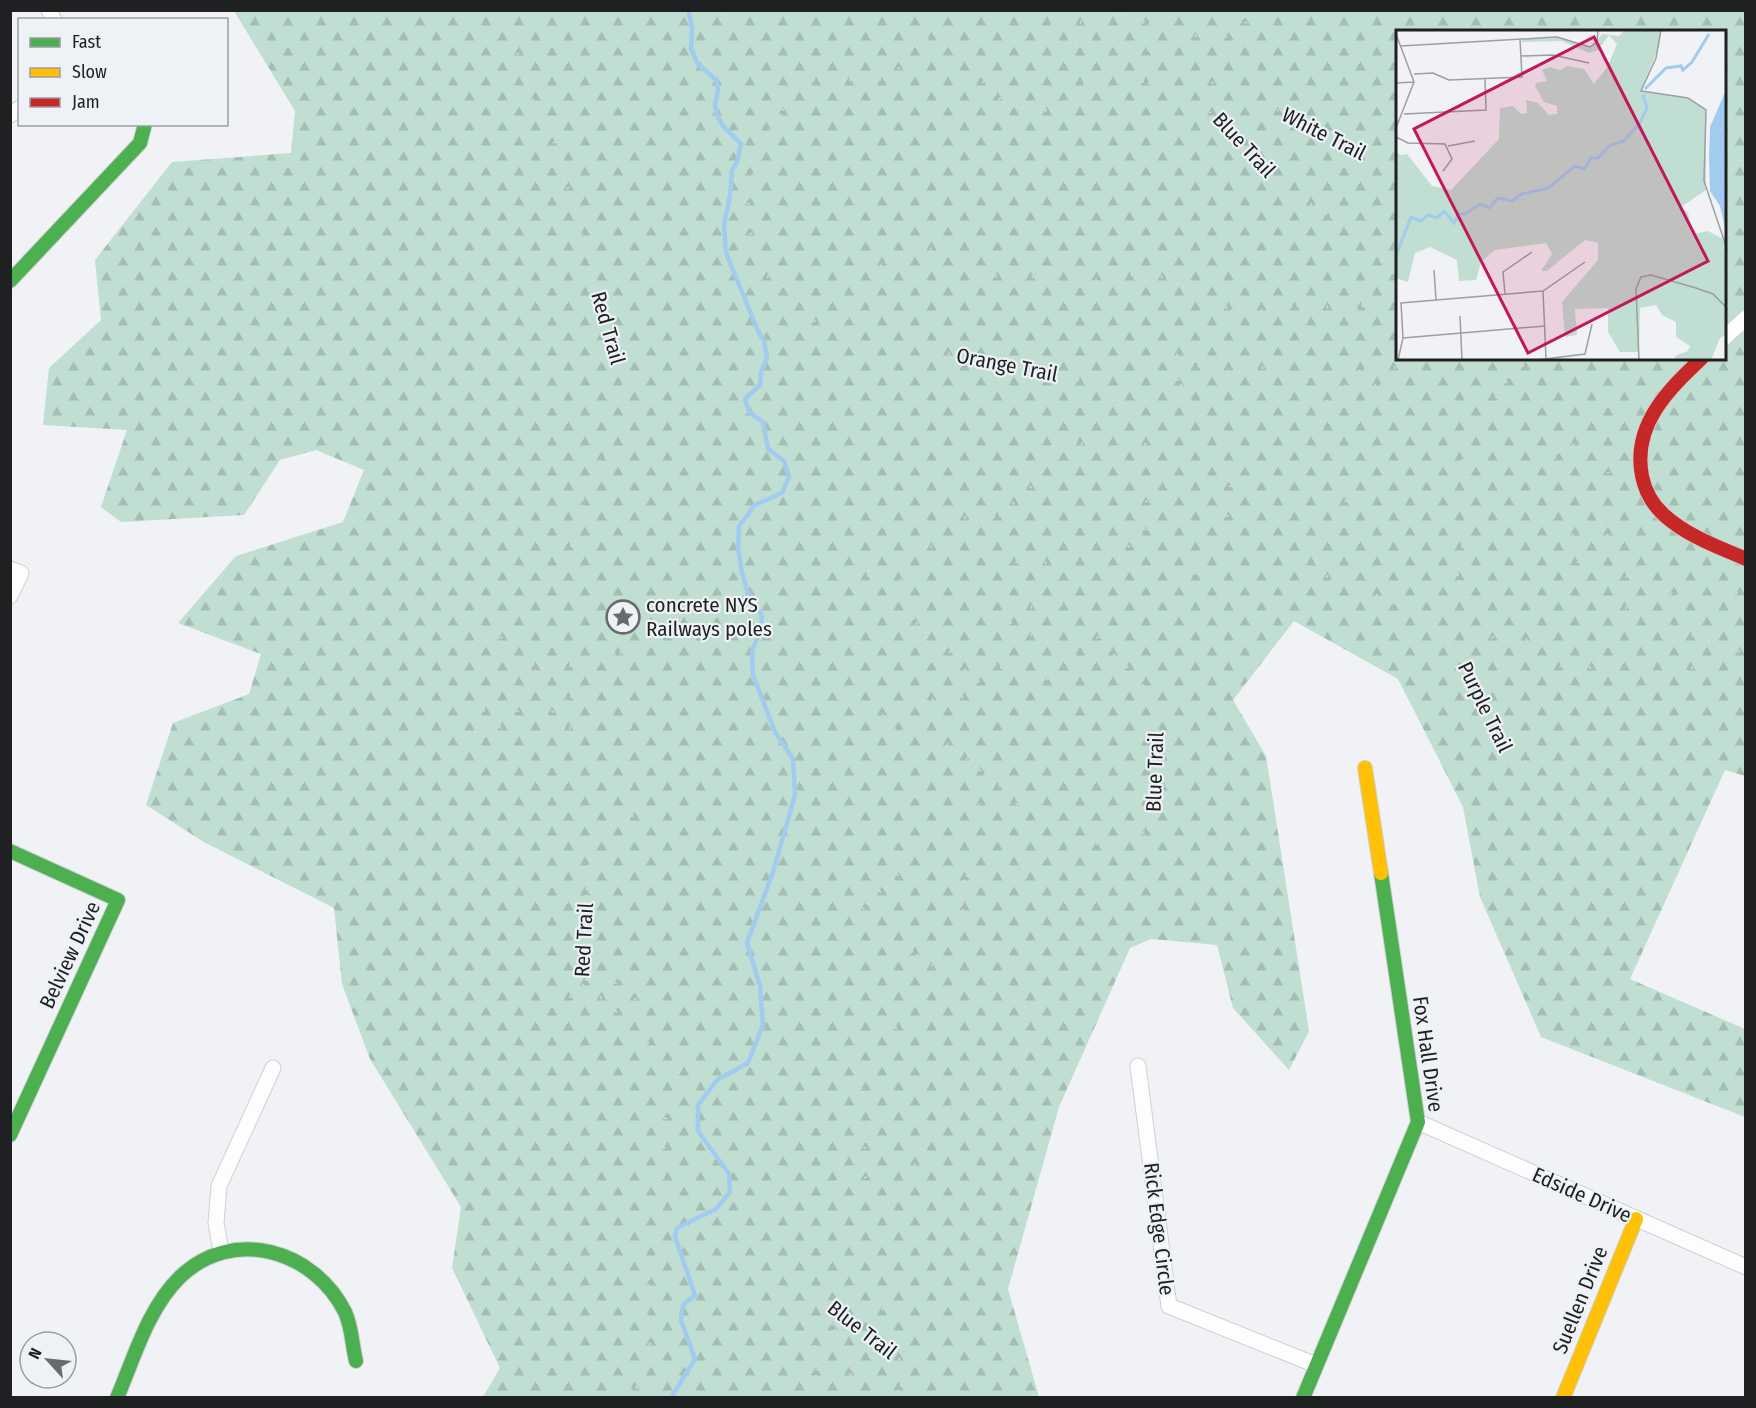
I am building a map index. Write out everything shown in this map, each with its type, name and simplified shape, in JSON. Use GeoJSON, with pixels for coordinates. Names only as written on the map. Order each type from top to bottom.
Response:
{"type":"FeatureCollection","features":[{"type":"Feature","properties":{"kind":"street"},"geometry":{"type":"LineString","coordinates":[[10,281],[140,143],[144,126]]}},
{"type":"Feature","properties":{"kind":"street"},"geometry":{"type":"LineString","coordinates":[[1726,337],[1746,318]]}},
{"type":"Feature","properties":{"kind":"street"},"geometry":{"type":"LineString","coordinates":[[1700,360],[1662,399],[1648,422],[1639,444],[1638,467],[1645,489],[1656,507],[1674,524],[1746,559]]}},
{"type":"Feature","properties":{"kind":"street"},"geometry":{"type":"LineString","coordinates":[[10,568],[21,573],[10,596]]}},
{"type":"Feature","properties":{"kind":"street","name":"Fox Hall Drive"},"geometry":{"type":"LineString","coordinates":[[1303,1398],[1418,1122],[1365,768]]}},
{"type":"Feature","properties":{"kind":"street","name":"Belview Drive"},"geometry":{"type":"LineString","coordinates":[[10,851],[118,900],[10,1136]]}},
{"type":"Feature","properties":{"kind":"street","name":"Rick Edge Circle"},"geometry":{"type":"LineString","coordinates":[[1138,1066],[1170,1306],[1316,1365]]}},
{"type":"Feature","properties":{"kind":"street"},"geometry":{"type":"LineString","coordinates":[[220,1251],[216,1223],[219,1186],[273,1068]]}},
{"type":"Feature","properties":{"kind":"street","name":"Edside Drive"},"geometry":{"type":"LineString","coordinates":[[1418,1122],[1746,1267]]}},
{"type":"Feature","properties":{"kind":"street","name":"Suellen Drive"},"geometry":{"type":"LineString","coordinates":[[1563,1398],[1636,1219]]}},
{"type":"Feature","properties":{"kind":"street"},"geometry":{"type":"LineString","coordinates":[[117,1398],[165,1296],[179,1278],[197,1262],[220,1251],[252,1247],[273,1251],[294,1259],[310,1269],[325,1282],[346,1314],[356,1361]]}},
{"type":"Feature","properties":{"kind":"path","name":"Red Trail"},"geometry":{"type":"LineString","coordinates":[[497,10],[513,39],[535,108],[555,144],[620,367],[630,416],[630,424],[620,448],[601,462],[585,487],[573,542],[561,565],[516,604],[507,619],[476,639],[461,652],[459,657],[460,662],[468,665],[509,660]]}},
{"type":"Feature","properties":{"kind":"path"},"geometry":{"type":"LineString","coordinates":[[719,10],[743,37],[772,62],[802,78],[819,81],[881,81],[895,76],[907,52],[928,40],[951,47],[962,56],[991,93],[1001,100],[1042,111],[1056,109],[1078,93],[1088,79],[1107,70],[1116,69],[1149,84],[1161,85],[1168,80],[1171,62],[1164,55],[1147,48],[1062,43],[1054,41],[1048,34],[1049,27],[1055,23],[1077,23],[1119,14]]}},
{"type":"Feature","properties":{"kind":"path"},"geometry":{"type":"LineString","coordinates":[[1109,10],[1178,34],[1225,38],[1243,10]]}},
{"type":"Feature","properties":{"kind":"path","name":"White Trail"},"geometry":{"type":"LineString","coordinates":[[1243,10],[1249,46],[1268,102],[1281,111],[1314,124],[1362,150],[1396,180]]}},
{"type":"Feature","properties":{"kind":"path","name":"Blue Trail"},"geometry":{"type":"LineString","coordinates":[[1225,38],[1214,75],[1209,103],[1210,114],[1284,188],[1332,217],[1367,243],[1396,277]]}},
{"type":"Feature","properties":{"kind":"path"},"geometry":{"type":"LineString","coordinates":[[802,78],[766,138],[757,158],[748,199],[753,251],[762,273],[795,293],[815,322],[826,326],[878,307],[871,295],[877,268],[908,251],[927,248],[942,252],[954,262],[994,276],[1036,277],[1065,270],[1096,280],[1132,275],[1163,277],[1233,311],[1255,311],[1301,305],[1356,309],[1396,288]]}},
{"type":"Feature","properties":{"kind":"path"},"geometry":{"type":"LineString","coordinates":[[1726,177],[1737,162],[1746,155]]}},
{"type":"Feature","properties":{"kind":"path"},"geometry":{"type":"LineString","coordinates":[[1726,237],[1746,223]]}},
{"type":"Feature","properties":{"kind":"path","name":"Orange Trail"},"geometry":{"type":"LineString","coordinates":[[878,307],[885,316],[928,344],[950,354],[1052,372],[1088,383],[1107,392],[1132,422],[1158,466],[1173,502],[1173,543],[1165,560],[1152,566],[1128,570],[1114,578],[1098,598]]}},
{"type":"Feature","properties":{"kind":"path"},"geometry":{"type":"LineString","coordinates":[[865,1139],[872,1128],[872,1114],[852,1066],[851,1059],[857,1044],[864,1038],[904,1027],[940,1011],[954,991],[951,980],[922,958],[865,923],[860,914],[869,900],[886,889],[900,872],[904,852],[902,814],[909,801],[926,792],[941,793],[1003,811],[1015,809],[1019,798],[940,741],[910,732],[892,731],[881,721],[885,711],[902,706],[944,696],[966,697],[975,690],[978,682],[976,677],[969,672],[958,668],[941,668],[932,664],[925,631],[916,623],[900,591],[901,574],[912,557],[922,549],[944,544],[968,556],[993,555],[1031,565],[1043,563],[1079,549],[1106,556],[1118,555],[1149,524],[1150,512],[1147,501],[1125,468],[1109,454],[1076,442],[1057,442],[1048,450],[1039,467],[1037,482],[1001,515],[976,521],[946,512],[928,512],[906,520],[885,535],[870,559],[868,579],[874,592],[897,622],[925,631],[939,636],[947,650],[969,662],[982,662],[1045,679],[1070,676],[1079,665],[1075,656],[1013,626],[1009,620],[1010,609],[1080,603],[1098,598],[1129,600],[1154,597],[1176,587],[1199,572],[1227,517],[1230,486],[1213,432],[1187,396],[1168,360],[1169,356],[1173,353],[1205,369],[1246,373],[1286,360],[1281,372],[1282,376],[1289,378],[1402,367],[1406,360]]}},
{"type":"Feature","properties":{"kind":"path","name":"Purple Trail"},"geometry":{"type":"LineString","coordinates":[[1534,360],[1526,363],[1510,376],[1471,437],[1462,457],[1473,510],[1469,532],[1455,563],[1460,585],[1471,608],[1487,627],[1500,651],[1498,684],[1506,691],[1515,693],[1524,688],[1524,672],[1518,659],[1521,644],[1532,637],[1544,643],[1567,675]]}},
{"type":"Feature","properties":{"kind":"path","name":"Purple Trail"},"geometry":{"type":"LineString","coordinates":[[1402,367],[1400,380],[1388,385],[1342,386],[1322,407],[1321,424],[1329,453],[1347,489],[1345,508],[1314,549],[1317,566],[1334,583],[1382,597],[1430,622],[1467,663],[1509,758],[1522,766],[1529,759],[1534,739],[1530,713],[1567,675],[1581,674],[1600,660],[1617,664],[1635,664],[1674,675],[1686,672],[1698,662],[1711,657],[1722,647]]}},
{"type":"Feature","properties":{"kind":"path"},"geometry":{"type":"LineString","coordinates":[[1746,595],[1738,593],[1690,597],[1662,591],[1629,579],[1616,566],[1614,548],[1599,521],[1599,507],[1607,482],[1608,470],[1589,448],[1571,445],[1558,451],[1554,466],[1566,481],[1569,490],[1564,510],[1565,523],[1578,540],[1579,585],[1585,596],[1633,610],[1722,647],[1746,653]]}},
{"type":"Feature","properties":{"kind":"path"},"geometry":{"type":"LineString","coordinates":[[1738,593],[1746,600]]}},
{"type":"Feature","properties":{"kind":"path","name":"Blue Trail"},"geometry":{"type":"LineString","coordinates":[[821,1300],[898,1311],[907,1309],[910,1300],[902,1288],[860,1255],[849,1233],[836,1192],[846,1146],[853,1139],[865,1139],[867,1187],[878,1198],[889,1203],[897,1198],[905,1174],[920,1160],[946,1108],[965,1099],[996,1093],[1013,1083],[1022,1064],[1029,1029],[1027,1010],[1019,981],[1010,963],[988,948],[967,923],[960,899],[964,878],[972,867],[1022,867],[1077,846],[1122,840],[1143,834],[1154,823],[1155,810],[1152,793],[1160,735],[1154,709],[1142,684],[1093,631],[1082,614],[1080,603]]}},
{"type":"Feature","properties":{"kind":"path"},"geometry":{"type":"LineString","coordinates":[[507,619],[499,633],[509,660],[514,665],[534,672],[553,664],[594,667],[614,654],[621,651],[626,652],[627,657],[622,668],[602,690],[594,694],[571,697],[549,713],[545,717],[545,722],[552,729],[570,728],[619,718],[625,721],[632,731]]}},
{"type":"Feature","properties":{"kind":"path"},"geometry":{"type":"LineString","coordinates":[[514,665],[483,710],[474,731],[481,737],[512,720],[526,696],[534,672]]}},
{"type":"Feature","properties":{"kind":"path"},"geometry":{"type":"LineString","coordinates":[[622,668],[627,683],[625,692],[632,731]]}},
{"type":"Feature","properties":{"kind":"path","name":"Red Trail"},"geometry":{"type":"LineString","coordinates":[[632,731],[627,764],[635,813],[631,819],[606,828],[599,835],[592,855],[585,901],[586,980],[584,986],[569,999],[570,1002],[579,1003],[606,997],[615,1012],[620,1009],[615,981],[621,977],[634,991],[642,1039],[654,1048],[673,1046],[684,1052],[664,1124],[664,1167],[658,1248],[645,1296],[650,1347],[641,1387]]}},
{"type":"Feature","properties":{"kind":"path"},"geometry":{"type":"LineString","coordinates":[[805,1398],[815,1377],[817,1365],[816,1352],[800,1313],[803,1304],[811,1300],[821,1300],[851,1365],[848,1398]]}},
{"type":"Feature","properties":{"kind":"path","name":"Blue Trail"},"geometry":{"type":"LineString","coordinates":[[821,1300],[863,1335],[892,1351],[906,1367],[905,1378],[895,1398]]}},
{"type":"Feature","properties":{"kind":"path"},"geometry":{"type":"LineString","coordinates":[[622,1398],[632,1388],[641,1387],[644,1398]]}},
{"type":"Feature","properties":{"kind":"green space"},"geometry":{"type":"Polygon","coordinates":[[[234,11],[1745,11],[1745,776],[1725,770],[1630,979],[1745,1029],[1745,1117],[1541,1037],[1480,897],[1463,807],[1398,679],[1294,621],[1233,700],[1266,756],[1309,1031],[1289,1070],[1233,1008],[1217,945],[1151,939],[1130,948],[1059,1107],[1008,1289],[1039,1397],[483,1397],[500,1368],[452,1268],[461,1207],[370,1059],[342,984],[334,908],[204,842],[146,805],[173,723],[249,694],[261,654],[178,623],[236,556],[343,522],[364,470],[316,450],[280,460],[244,515],[121,522],[101,507],[127,430],[43,425],[49,368],[101,320],[95,260],[172,162],[291,153],[295,111],[234,11]]]}},
{"type":"Feature","properties":{"kind":"waterway"},"geometry":{"type":"LineString","coordinates":[[673,1398],[672,1396],[695,1359],[681,1320],[683,1305],[695,1295],[675,1237],[677,1228],[716,1209],[730,1192],[729,1174],[698,1131],[698,1105],[717,1080],[748,1063],[763,1025],[760,986],[747,943],[773,872],[795,795],[793,759],[775,732],[753,675],[752,651],[760,632],[762,616],[748,593],[738,548],[739,526],[755,505],[782,493],[789,477],[784,461],[768,449],[763,422],[749,412],[745,399],[760,385],[761,372],[767,357],[764,341],[726,253],[724,224],[730,196],[732,170],[737,162],[741,144],[723,126],[717,115],[715,104],[718,91],[717,81],[698,64],[691,49],[692,27],[688,10]]}},
{"type":"Feature","properties":{"kind":"traffic: fast"},"geometry":{"type":"LineString","coordinates":[[10,281],[140,143],[144,126]]}},
{"type":"Feature","properties":{"kind":"traffic: fast"},"geometry":{"type":"LineString","coordinates":[[10,851],[118,900],[10,1135]]}},
{"type":"Feature","properties":{"kind":"traffic: fast"},"geometry":{"type":"LineString","coordinates":[[1303,1398],[1418,1122],[1381,873]]}},
{"type":"Feature","properties":{"kind":"traffic: fast"},"geometry":{"type":"LineString","coordinates":[[117,1398],[150,1318],[169,1289],[201,1261],[224,1252],[247,1249],[271,1252],[293,1260],[314,1273],[331,1291],[345,1312],[351,1330],[356,1361]]}},
{"type":"Feature","properties":{"kind":"traffic: slow"},"geometry":{"type":"LineString","coordinates":[[1365,768],[1381,873]]}},
{"type":"Feature","properties":{"kind":"traffic: slow"},"geometry":{"type":"LineString","coordinates":[[1563,1398],[1636,1219]]}},
{"type":"Feature","properties":{"kind":"traffic: jam"},"geometry":{"type":"LineString","coordinates":[[1700,360],[1665,396],[1648,425],[1642,441],[1640,458],[1642,476],[1653,502],[1673,522],[1703,540],[1746,559]]}},
{"type":"Feature","properties":{"kind":"place","name":"concrete NYS Railways poles"},"geometry":{"type":"Point","coordinates":[623,617]}}]}
